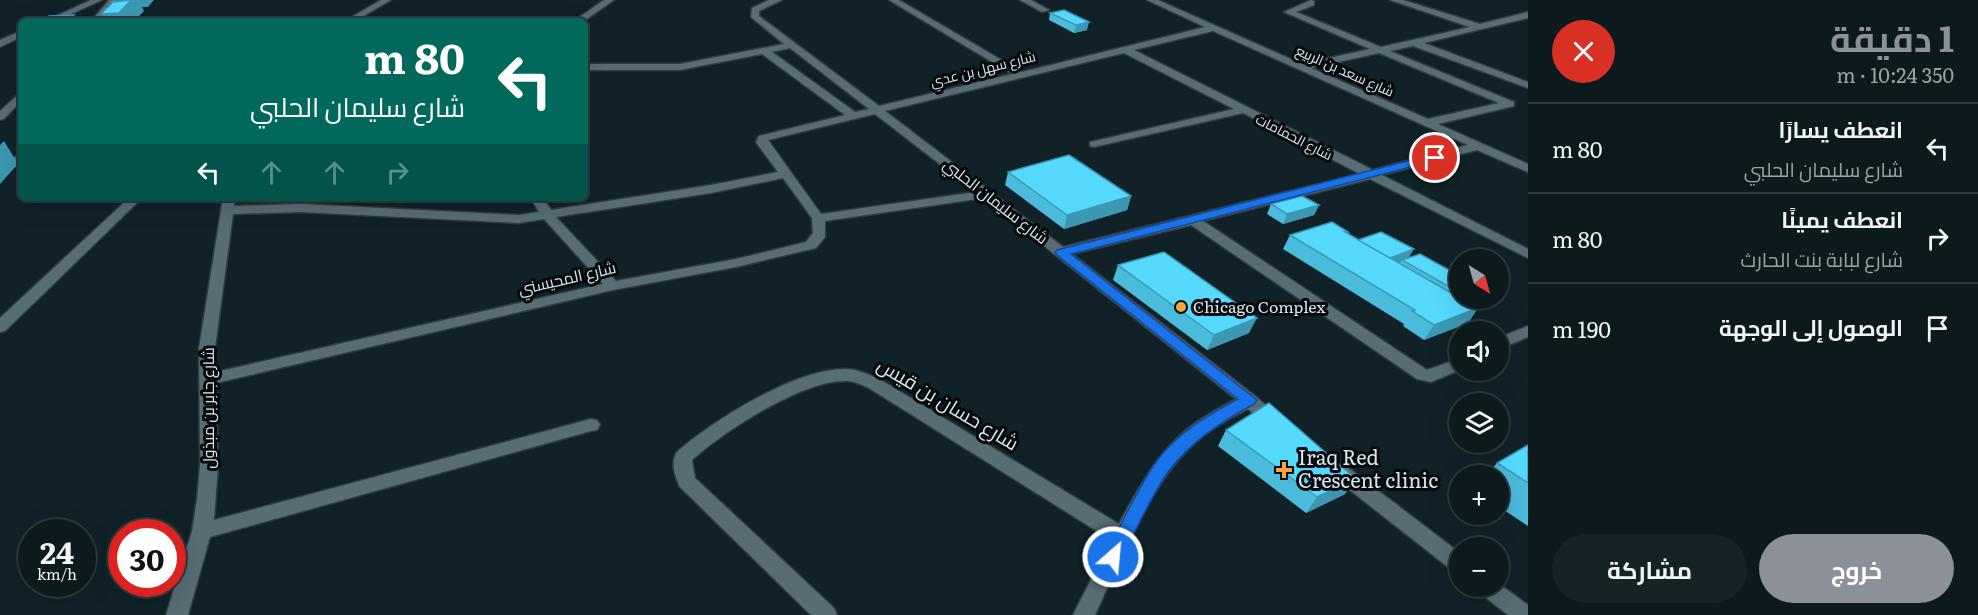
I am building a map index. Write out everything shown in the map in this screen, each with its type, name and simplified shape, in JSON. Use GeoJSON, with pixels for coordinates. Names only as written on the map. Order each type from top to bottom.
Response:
{"type":"FeatureCollection","features":[{"type":"Feature","properties":{"kind":"street"},"geometry":{"type":"LineString","coordinates":[[56,18],[98,0]]}},
{"type":"Feature","properties":{"kind":"street"},"geometry":{"type":"LineString","coordinates":[[98,18],[112,0]]}},
{"type":"Feature","properties":{"kind":"street"},"geometry":{"type":"LineString","coordinates":[[354,18],[387,0]]}},
{"type":"Feature","properties":{"kind":"street"},"geometry":{"type":"LineString","coordinates":[[583,18],[610,0]]}},
{"type":"Feature","properties":{"kind":"street","name":"شارع سليمان الحلبي"},"geometry":{"type":"LineString","coordinates":[[778,0],[758,7],[754,13],[759,20],[987,194],[1286,429]]}},
{"type":"Feature","properties":{"kind":"street"},"geometry":{"type":"LineString","coordinates":[[893,0],[1020,75]]}},
{"type":"Feature","properties":{"kind":"street"},"geometry":{"type":"LineString","coordinates":[[1024,0],[1045,10]]}},
{"type":"Feature","properties":{"kind":"street","name":"شارع سعد بن الربيع"},"geometry":{"type":"LineString","coordinates":[[1151,0],[1528,168]]}},
{"type":"Feature","properties":{"kind":"street"},"geometry":{"type":"LineString","coordinates":[[1394,0],[1478,26]]}},
{"type":"Feature","properties":{"kind":"street"},"geometry":{"type":"LineString","coordinates":[[1311,3],[1288,12],[1510,104],[1427,123]]}},
{"type":"Feature","properties":{"kind":"street"},"geometry":{"type":"LineString","coordinates":[[1300,67],[1414,43],[1528,15]]}},
{"type":"Feature","properties":{"kind":"street","name":"شارع سهل بن عدي"},"geometry":{"type":"LineString","coordinates":[[786,174],[761,139],[1213,28]]}},
{"type":"Feature","properties":{"kind":"street"},"geometry":{"type":"LineString","coordinates":[[0,44],[18,35]]}},
{"type":"Feature","properties":{"kind":"street"},"geometry":{"type":"LineString","coordinates":[[1414,43],[1528,85]]}},
{"type":"Feature","properties":{"kind":"street"},"geometry":{"type":"LineString","coordinates":[[588,67],[671,68],[766,52],[792,45]]}},
{"type":"Feature","properties":{"kind":"street","name":"شارع الحمامات"},"geometry":{"type":"LineString","coordinates":[[1126,50],[1528,254]]}},
{"type":"Feature","properties":{"kind":"street"},"geometry":{"type":"LineString","coordinates":[[766,52],[853,116]]}},
{"type":"Feature","properties":{"kind":"street"},"geometry":{"type":"LineString","coordinates":[[0,117],[18,98]]}},
{"type":"Feature","properties":{"kind":"street"},"geometry":{"type":"LineString","coordinates":[[1094,144],[1243,110]]}},
{"type":"Feature","properties":{"kind":"street"},"geometry":{"type":"LineString","coordinates":[[1061,252],[1478,146]]}},
{"type":"Feature","properties":{"kind":"street"},"geometry":{"type":"LineString","coordinates":[[0,163],[18,160]]}},
{"type":"Feature","properties":{"kind":"street"},"geometry":{"type":"LineString","coordinates":[[228,204],[503,220],[548,216],[786,174],[818,218],[987,194]]}},
{"type":"Feature","properties":{"kind":"street"},"geometry":{"type":"LineString","coordinates":[[0,327],[133,201]]}},
{"type":"Feature","properties":{"kind":"street"},"geometry":{"type":"LineString","coordinates":[[539,201],[548,216],[614,286]]}},
{"type":"Feature","properties":{"kind":"street","name":"شارع جابر بن مبذول"},"geometry":{"type":"LineString","coordinates":[[177,615],[202,531],[209,466],[206,380],[209,325],[228,204]]}},
{"type":"Feature","properties":{"kind":"street","name":"شارع المحيسني"},"geometry":{"type":"LineString","coordinates":[[206,380],[614,286],[736,263],[811,245],[818,240],[821,233],[818,218]]}},
{"type":"Feature","properties":{"kind":"street"},"geometry":{"type":"LineString","coordinates":[[1194,220],[1418,372],[1431,376],[1449,368]]}},
{"type":"Feature","properties":{"kind":"street"},"geometry":{"type":"LineString","coordinates":[[1509,340],[1528,331]]}},
{"type":"Feature","properties":{"kind":"street","name":"شارع حسان بن قيس"},"geometry":{"type":"LineString","coordinates":[[826,615],[687,482],[683,471],[683,457],[731,420],[803,386],[824,379],[840,375],[856,376],[875,384],[1123,537]]}},
{"type":"Feature","properties":{"kind":"street"},"geometry":{"type":"LineString","coordinates":[[1084,615],[1123,537],[1161,469],[1185,442],[1211,420],[1249,400]]}},
{"type":"Feature","properties":{"kind":"street"},"geometry":{"type":"LineString","coordinates":[[202,531],[591,425]]}},
{"type":"Feature","properties":{"kind":"street"},"geometry":{"type":"LineString","coordinates":[[1322,458],[1449,556]]}},
{"type":"Feature","properties":{"kind":"street"},"geometry":{"type":"LineString","coordinates":[[1501,597],[1524,615]]}},
{"type":"Feature","properties":{"kind":"building"},"geometry":{"type":"Polygon","coordinates":[[[131,0],[119,13],[101,14],[113,2],[131,0]]]}},
{"type":"Feature","properties":{"kind":"building"},"geometry":{"type":"Polygon","coordinates":[[[1064,10],[1089,22],[1076,25],[1050,13],[1064,10]]]}},
{"type":"Feature","properties":{"kind":"building"},"geometry":{"type":"Polygon","coordinates":[[[74,15],[70,18],[46,18],[74,15]]]}},
{"type":"Feature","properties":{"kind":"building"},"geometry":{"type":"Polygon","coordinates":[[[1069,155],[1131,196],[1067,215],[1008,172],[1069,155]]]}},
{"type":"Feature","properties":{"kind":"building"},"geometry":{"type":"Polygon","coordinates":[[[1302,196],[1319,205],[1287,214],[1271,204],[1302,196]]]}},
{"type":"Feature","properties":{"kind":"building"},"geometry":{"type":"Polygon","coordinates":[[[1332,222],[1348,232],[1345,232],[1449,291],[1449,309],[1475,309],[1434,325],[1412,311],[1415,310],[1290,235],[1332,222]]]}},
{"type":"Feature","properties":{"kind":"building"},"geometry":{"type":"Polygon","coordinates":[[[1381,232],[1414,249],[1390,258],[1358,240],[1381,232]]]}},
{"type":"Feature","properties":{"kind":"building"},"geometry":{"type":"Polygon","coordinates":[[[1164,252],[1257,318],[1214,335],[1118,265],[1164,252]]]}},
{"type":"Feature","properties":{"kind":"building"},"geometry":{"type":"Polygon","coordinates":[[[1420,254],[1449,270],[1449,287],[1402,260],[1420,254]]]}},
{"type":"Feature","properties":{"kind":"building"},"geometry":{"type":"Polygon","coordinates":[[[1269,403],[1356,479],[1317,497],[1226,430],[1269,403]]]}},
{"type":"Feature","properties":{"kind":"building"},"geometry":{"type":"Polygon","coordinates":[[[1528,445],[1528,483],[1509,471],[1509,465],[1497,463],[1528,445]]]}},
{"type":"Feature","properties":{"kind":"place","name":"Chicago Complex"},"geometry":{"type":"Point","coordinates":[1181,307]}},
{"type":"Feature","properties":{"kind":"place","name":"Iraq Red Crescent clinic"},"geometry":{"type":"Point","coordinates":[1284,470]}},
{"type":"Feature","properties":{"kind":"route"},"geometry":{"type":"LineString","coordinates":[[1113,557],[1161,469],[1185,442],[1211,420],[1249,400],[1061,252],[1172,226],[1435,158]]}}]}
